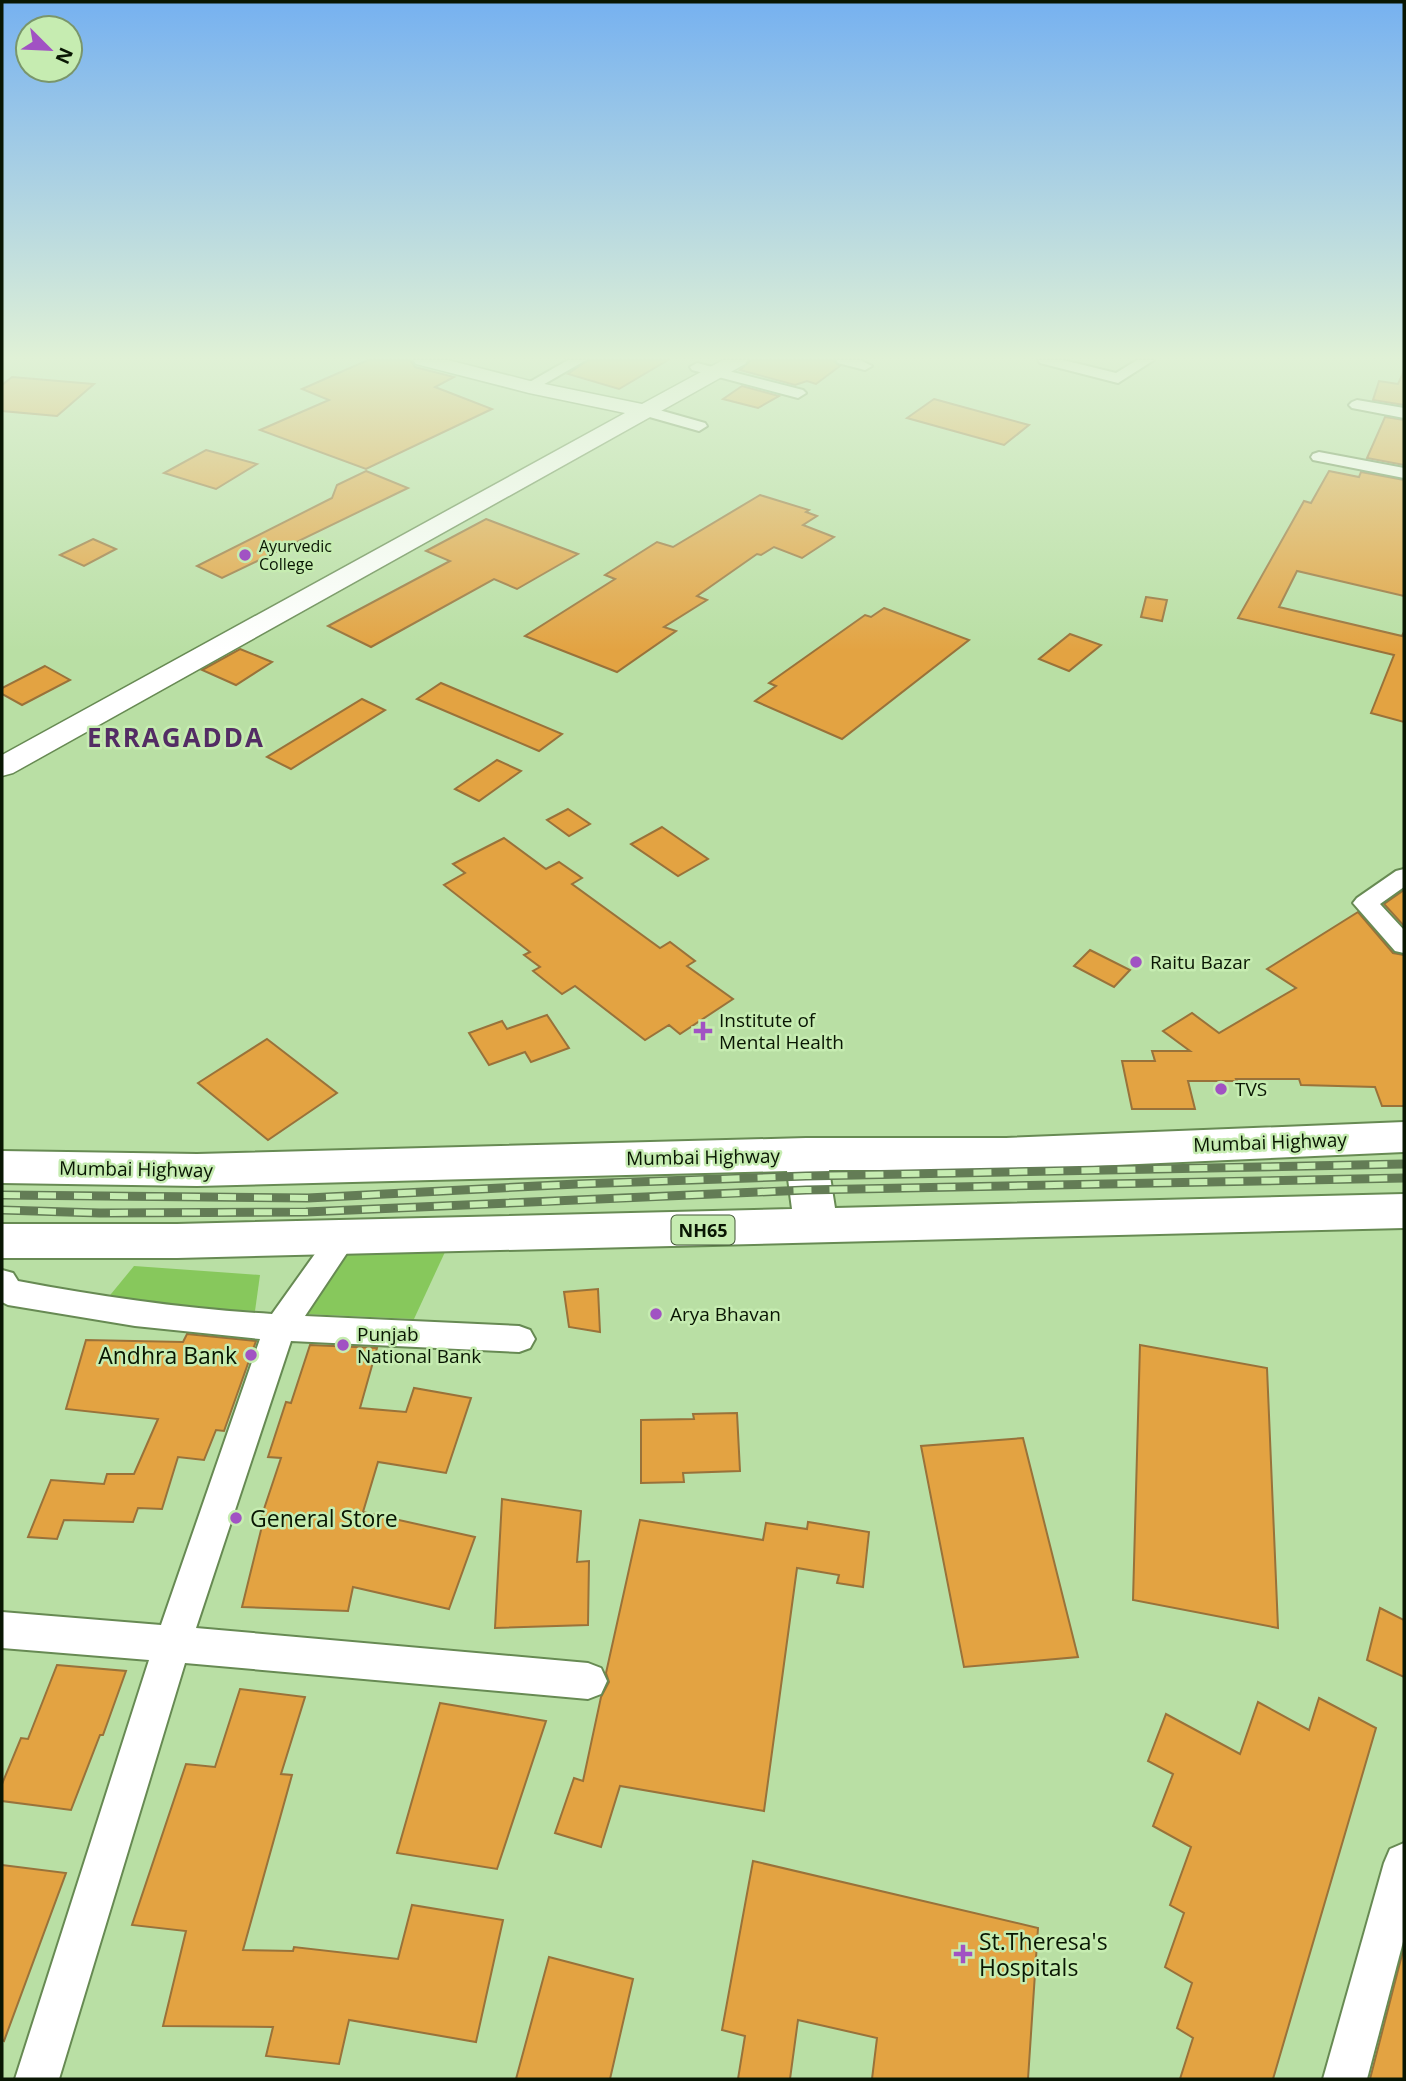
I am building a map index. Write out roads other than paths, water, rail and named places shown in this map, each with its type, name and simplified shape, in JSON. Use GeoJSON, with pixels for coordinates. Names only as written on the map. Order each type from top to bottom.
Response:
{"type":"FeatureCollection","features":[{"type":"Feature","properties":{"kind":"highway","name":"Mumbai Highway"},"geometry":{"type":"LineString","coordinates":[[2,1167],[197,1170],[806,1154],[1006,1154],[1404,1137]]}},
{"type":"Feature","properties":{"kind":"highway"},"geometry":{"type":"LineString","coordinates":[[806,1154],[816,1227]]}},
{"type":"Feature","properties":{"kind":"highway","name":"NH65"},"geometry":{"type":"LineString","coordinates":[[2,1241],[342,1238],[1404,1211]]}},
{"type":"Feature","properties":{"kind":"main road"},"geometry":{"type":"LineString","coordinates":[[2,750],[545,457]]}},
{"type":"Feature","properties":{"kind":"main road"},"geometry":{"type":"LineString","coordinates":[[2,767],[549,457]]}},
{"type":"Feature","properties":{"kind":"street"},"geometry":{"type":"LineString","coordinates":[[1320,457],[1404,473]]}},
{"type":"Feature","properties":{"kind":"street"},"geometry":{"type":"LineString","coordinates":[[1404,876],[1365,903],[1404,945]]}},
{"type":"Feature","properties":{"kind":"street"},"geometry":{"type":"LineString","coordinates":[[37,2079],[172,1646],[279,1329],[342,1238]]}},
{"type":"Feature","properties":{"kind":"street"},"geometry":{"type":"LineString","coordinates":[[2,1282],[8,1292],[83,1308],[279,1329],[519,1339]]}},
{"type":"Feature","properties":{"kind":"street"},"geometry":{"type":"LineString","coordinates":[[2,1630],[587,1681]]}},
{"type":"Feature","properties":{"kind":"street"},"geometry":{"type":"LineString","coordinates":[[1345,2079],[1395,1930],[1404,1863]]}},
{"type":"Feature","properties":{"kind":"railway"},"geometry":{"type":"LineString","coordinates":[[2,1195],[308,1198],[577,1184],[806,1176],[1404,1164]]}},
{"type":"Feature","properties":{"kind":"railway"},"geometry":{"type":"LineString","coordinates":[[2,1210],[100,1213],[306,1212],[806,1190],[1404,1178]]}},
{"type":"Feature","properties":{"kind":"place","name":"Ayurvedic College"},"geometry":{"type":"Point","coordinates":[245,555]}},
{"type":"Feature","properties":{"kind":"place","name":"Raitu Bazar"},"geometry":{"type":"Point","coordinates":[1136,962]}},
{"type":"Feature","properties":{"kind":"place","name":"Institute of Mental Health"},"geometry":{"type":"Point","coordinates":[703,1031]}},
{"type":"Feature","properties":{"kind":"place","name":"TVS"},"geometry":{"type":"Point","coordinates":[1221,1089]}},
{"type":"Feature","properties":{"kind":"place","name":"Arya Bhavan"},"geometry":{"type":"Point","coordinates":[656,1314]}},
{"type":"Feature","properties":{"kind":"place","name":"Punjab National Bank"},"geometry":{"type":"Point","coordinates":[343,1345]}},
{"type":"Feature","properties":{"kind":"place","name":"Andhra Bank"},"geometry":{"type":"Point","coordinates":[251,1355]}},
{"type":"Feature","properties":{"kind":"place","name":"General Store"},"geometry":{"type":"Point","coordinates":[236,1518]}},
{"type":"Feature","properties":{"kind":"place","name":"St.Theresa's Hospitals"},"geometry":{"type":"Point","coordinates":[963,1954]}},
{"type":"Feature","properties":{"kind":"district","name":"ERRAGADDA"},"geometry":{"type":"Point","coordinates":[176,737]}}]}
